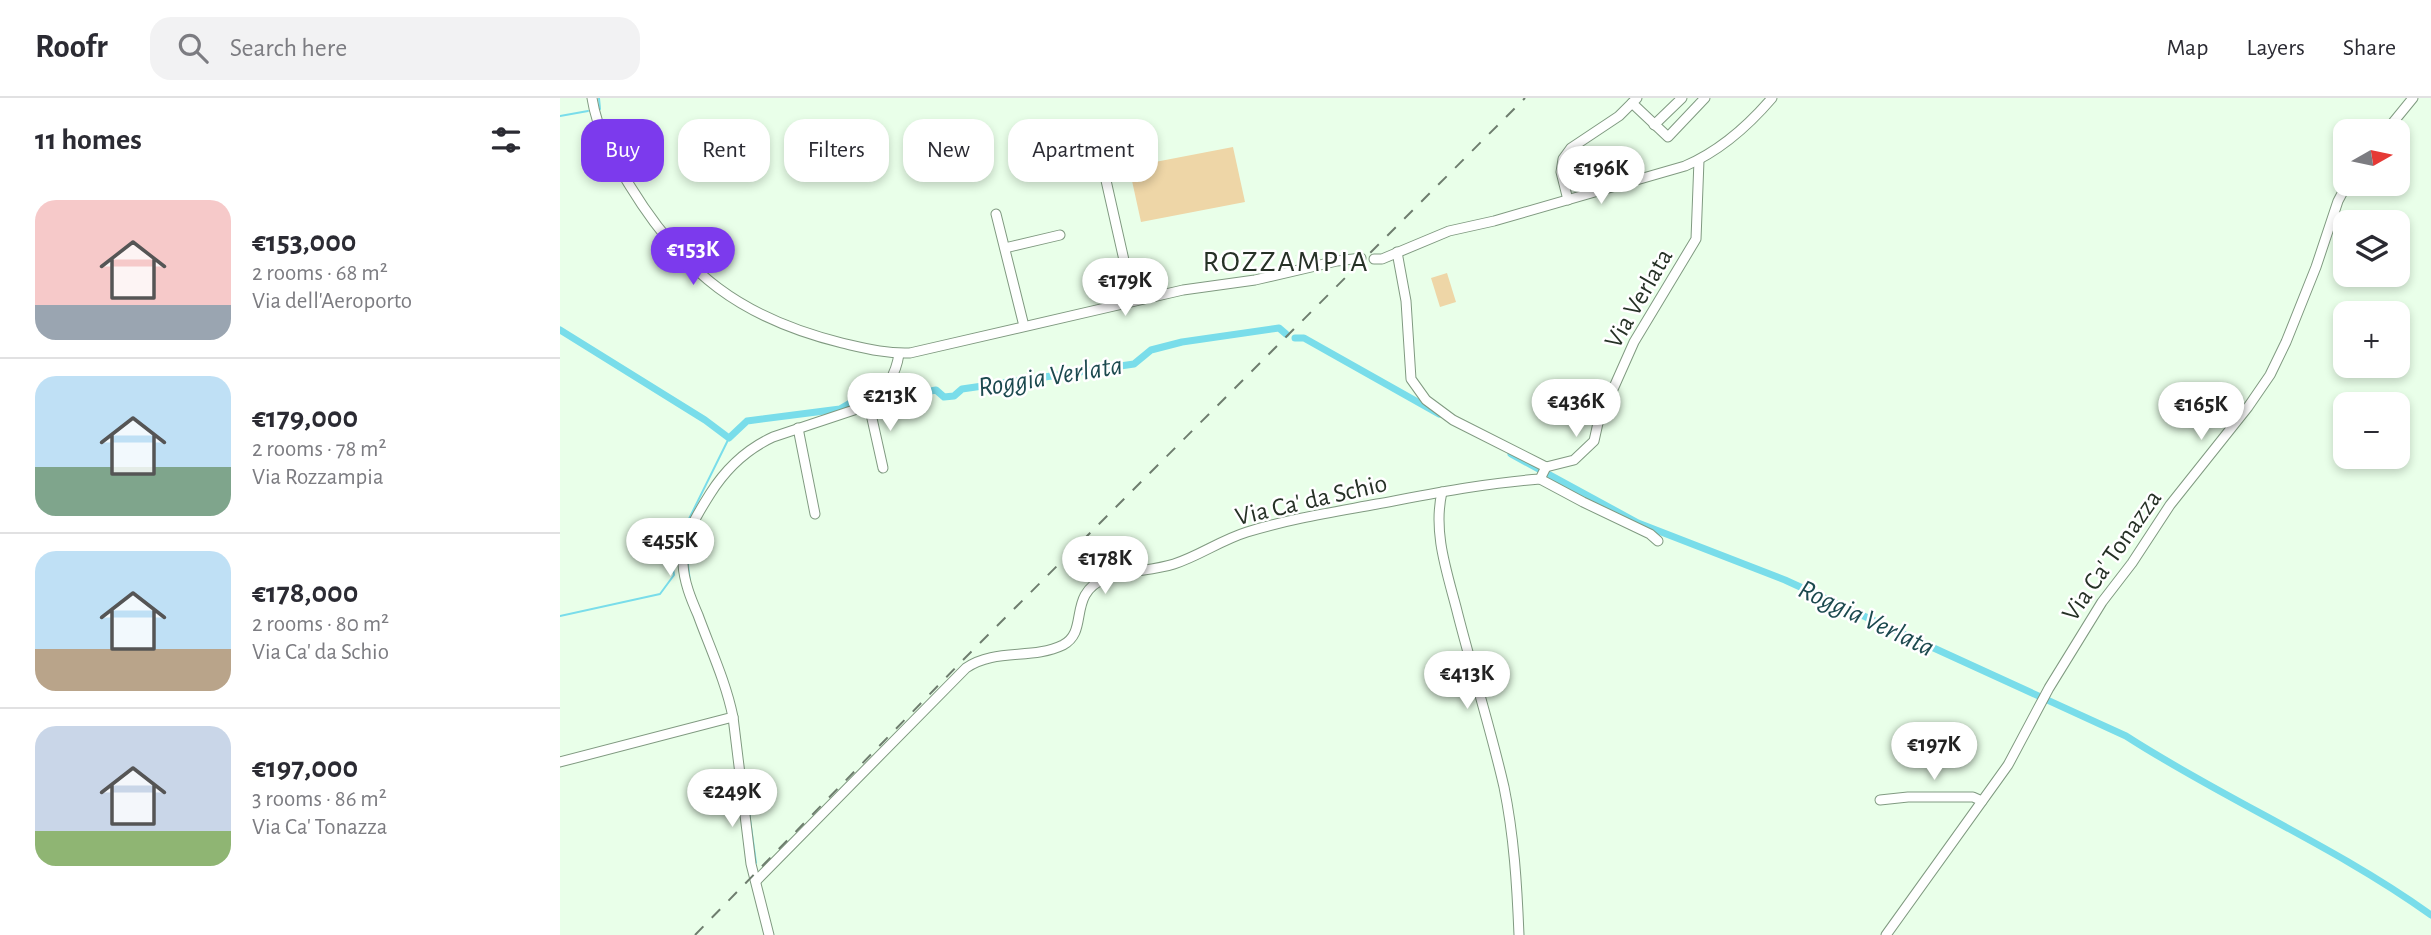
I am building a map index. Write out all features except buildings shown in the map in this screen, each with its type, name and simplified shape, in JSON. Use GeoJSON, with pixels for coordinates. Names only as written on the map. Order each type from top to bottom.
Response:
{"type":"FeatureCollection","features":[{"type":"Feature","properties":{"kind":"street"},"geometry":{"type":"LineString","coordinates":[[592,98],[600,130],[619,167],[660,232],[686,262],[748,309],[784,326],[875,351],[899,354],[935,348],[1133,300],[1255,280],[1361,258]]}},
{"type":"Feature","properties":{"kind":"street"},"geometry":{"type":"LineString","coordinates":[[1654,125],[1682,98]]}},
{"type":"Feature","properties":{"kind":"street"},"geometry":{"type":"LineString","coordinates":[[1568,200],[1561,172],[1563,159],[1571,148],[1619,116],[1635,100],[1654,125],[1668,137],[1705,98]]}},
{"type":"Feature","properties":{"kind":"street"},"geometry":{"type":"LineString","coordinates":[[1374,259],[1381,259],[1450,231],[1473,227],[1653,176],[1699,160],[1734,137],[1772,98]]}},
{"type":"Feature","properties":{"kind":"street"},"geometry":{"type":"LineString","coordinates":[[2396,119],[2413,98]]}},
{"type":"Feature","properties":{"kind":"street","name":"Via Verlata"},"geometry":{"type":"LineString","coordinates":[[1543,472],[1574,460],[1594,441],[1598,423],[1634,342],[1696,240],[1699,160]]}},
{"type":"Feature","properties":{"kind":"street"},"geometry":{"type":"LineString","coordinates":[[1106,182],[1133,300]]}},
{"type":"Feature","properties":{"kind":"street","name":"Via Ca' Tonazza"},"geometry":{"type":"LineString","coordinates":[[1886,935],[2008,765],[2090,621],[2170,505],[2270,375],[2296,318],[2341,196]]}},
{"type":"Feature","properties":{"kind":"street"},"geometry":{"type":"LineString","coordinates":[[996,214],[1024,326]]}},
{"type":"Feature","properties":{"kind":"street"},"geometry":{"type":"LineString","coordinates":[[1004,248],[1060,235]]}},
{"type":"Feature","properties":{"kind":"street"},"geometry":{"type":"LineString","coordinates":[[1397,252],[1406,301],[1411,379],[1426,400],[1453,420],[1543,472],[1583,502],[1650,534],[1658,541]]}},
{"type":"Feature","properties":{"kind":"street"},"geometry":{"type":"LineString","coordinates":[[769,935],[751,864],[733,717],[726,688],[687,586],[682,562],[687,539],[720,479],[744,454],[761,443],[798,428],[869,405],[882,393],[897,366],[899,354]]}},
{"type":"Feature","properties":{"kind":"street"},"geometry":{"type":"LineString","coordinates":[[869,405],[883,468]]}},
{"type":"Feature","properties":{"kind":"street"},"geometry":{"type":"LineString","coordinates":[[798,428],[815,514]]}},
{"type":"Feature","properties":{"kind":"street","name":"Via Ca' da Schio"},"geometry":{"type":"LineString","coordinates":[[756,881],[966,668],[982,659],[1051,650],[1066,643],[1076,632],[1083,598],[1088,588],[1106,578],[1171,565],[1246,532],[1543,472]]}},
{"type":"Feature","properties":{"kind":"street"},"geometry":{"type":"LineString","coordinates":[[1442,492],[1438,508],[1440,541],[1503,786],[1514,842],[1519,935]]}},
{"type":"Feature","properties":{"kind":"street"},"geometry":{"type":"LineString","coordinates":[[560,762],[733,717]]}},
{"type":"Feature","properties":{"kind":"street"},"geometry":{"type":"LineString","coordinates":[[1880,800],[1973,797],[1982,802]]}},
{"type":"Feature","properties":{"kind":"shaded area"},"geometry":{"type":"Polygon","coordinates":[[[1233,147],[1245,202],[1141,222],[1132,182],[1158,182],[1158,161],[1233,147]]]}},
{"type":"Feature","properties":{"kind":"shaded area"},"geometry":{"type":"Polygon","coordinates":[[[1447,273],[1456,302],[1440,307],[1431,278],[1447,273]]]}},
{"type":"Feature","properties":{"kind":"waterway"},"geometry":{"type":"LineString","coordinates":[[599,98],[600,109]]}},
{"type":"Feature","properties":{"kind":"waterway"},"geometry":{"type":"LineString","coordinates":[[560,116],[588,111]]}},
{"type":"Feature","properties":{"kind":"waterway","name":"Roggia Verlata"},"geometry":{"type":"LineString","coordinates":[[560,330],[705,420],[729,438],[747,421],[840,409],[869,392],[919,393],[936,390],[944,397],[954,396],[962,389],[1134,364],[1151,350],[1182,342],[1279,328],[1286,334]]}},
{"type":"Feature","properties":{"kind":"waterway","name":"Roggia Verlata"},"geometry":{"type":"LineString","coordinates":[[1295,338],[1304,338],[1439,414]]}},
{"type":"Feature","properties":{"kind":"waterway"},"geometry":{"type":"LineString","coordinates":[[560,616],[660,594],[674,575],[673,546],[729,438]]}},
{"type":"Feature","properties":{"kind":"waterway","name":"Roggia Verlata"},"geometry":{"type":"LineString","coordinates":[[1511,454],[1638,523],[1785,580],[2126,736],[2357,867],[2431,915]]}},
{"type":"Feature","properties":{"kind":"waterway"},"geometry":{"type":"LineString","coordinates":[[687,556],[690,582]]}},
{"type":"Feature","properties":{"kind":"waterway"},"geometry":{"type":"LineString","coordinates":[[748,805],[756,863]]}},
{"type":"Feature","properties":{"kind":"railway"},"geometry":{"type":"LineString","coordinates":[[695,935],[965,658],[1525,98]]}},
{"type":"Feature","properties":{"kind":"district","name":"ROZZAMPIA"},"geometry":{"type":"Point","coordinates":[1286,261]}}]}
